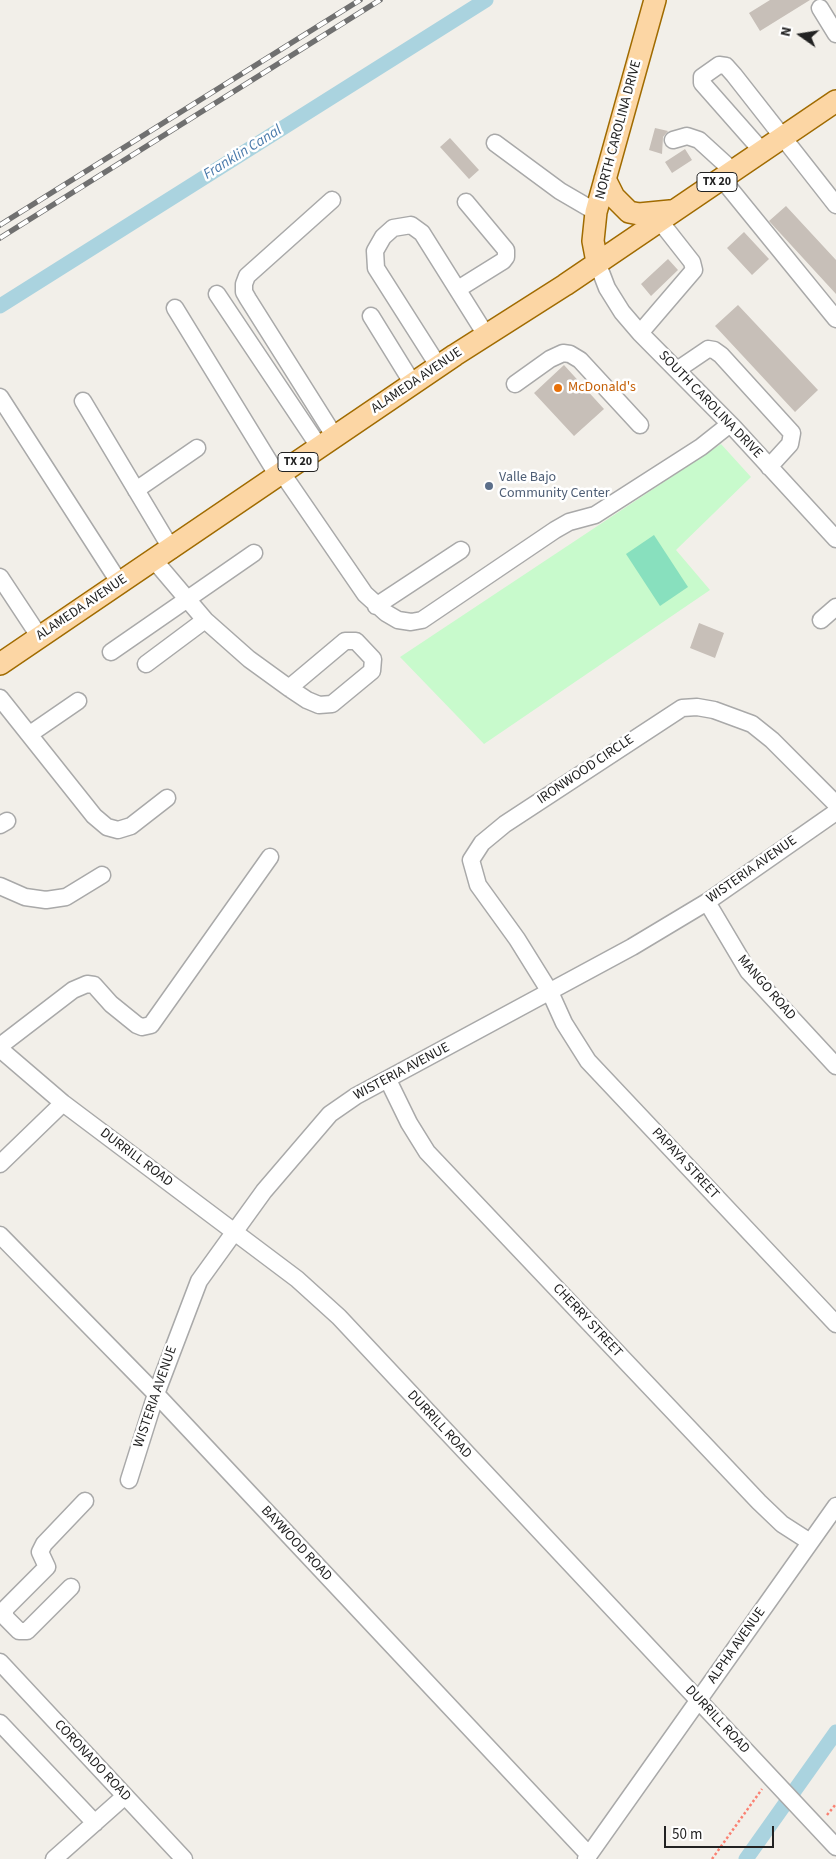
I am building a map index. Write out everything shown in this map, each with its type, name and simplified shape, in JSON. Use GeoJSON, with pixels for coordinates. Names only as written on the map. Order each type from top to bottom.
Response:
{"type":"FeatureCollection","features":[{"type":"Feature","properties":{"kind":"main road","name":"NORTH CAROLINA DRIVE"},"geometry":{"type":"LineString","coordinates":[[597,262],[594,241],[596,212],[655,0]]}},
{"type":"Feature","properties":{"kind":"main road","name":"ALAMEDA AVENUE"},"geometry":{"type":"LineString","coordinates":[[0,664],[413,384],[565,285],[836,101]]}},
{"type":"Feature","properties":{"kind":"main road"},"geometry":{"type":"LineString","coordinates":[[605,179],[614,197],[629,212],[666,216]]}},
{"type":"Feature","properties":{"kind":"street"},"geometry":{"type":"LineString","coordinates":[[820,8],[836,34]]}},
{"type":"Feature","properties":{"kind":"street"},"geometry":{"type":"LineString","coordinates":[[762,151],[702,83],[702,77],[719,65],[726,66],[836,205]]}},
{"type":"Feature","properties":{"kind":"street"},"geometry":{"type":"LineString","coordinates":[[673,140],[682,137],[693,137],[728,175],[836,319]]}},
{"type":"Feature","properties":{"kind":"street"},"geometry":{"type":"LineString","coordinates":[[494,143],[560,191],[596,212]]}},
{"type":"Feature","properties":{"kind":"street"},"geometry":{"type":"LineString","coordinates":[[327,442],[244,292],[244,284],[247,276],[332,200]]}},
{"type":"Feature","properties":{"kind":"street"},"geometry":{"type":"LineString","coordinates":[[458,289],[503,261],[506,256],[506,250],[466,202]]}},
{"type":"Feature","properties":{"kind":"street"},"geometry":{"type":"LineString","coordinates":[[640,333],[694,270],[692,262],[666,216]]}},
{"type":"Feature","properties":{"kind":"street"},"geometry":{"type":"LineString","coordinates":[[439,367],[376,268],[375,251],[383,237],[393,228],[411,225],[422,233],[486,335]]}},
{"type":"Feature","properties":{"kind":"street","name":"SOUTH CAROLINA DRIVE"},"geometry":{"type":"LineString","coordinates":[[597,262],[607,288],[622,312],[640,333],[730,424],[836,539]]}},
{"type":"Feature","properties":{"kind":"street"},"geometry":{"type":"LineString","coordinates":[[217,294],[327,442]]}},
{"type":"Feature","properties":{"kind":"street"},"geometry":{"type":"LineString","coordinates":[[175,308],[280,474],[365,594],[376,606],[398,620],[411,622],[422,620],[555,530],[569,522],[595,515],[700,447],[730,424]]}},
{"type":"Feature","properties":{"kind":"street"},"geometry":{"type":"LineString","coordinates":[[371,316],[413,384]]}},
{"type":"Feature","properties":{"kind":"street"},"geometry":{"type":"LineString","coordinates":[[677,370],[708,349],[714,350],[721,355],[792,433],[790,444],[770,467]]}},
{"type":"Feature","properties":{"kind":"street"},"geometry":{"type":"LineString","coordinates":[[515,384],[550,359],[563,353],[570,354],[580,360],[640,425]]}},
{"type":"Feature","properties":{"kind":"street"},"geometry":{"type":"LineString","coordinates":[[0,398],[119,582]]}},
{"type":"Feature","properties":{"kind":"street"},"geometry":{"type":"LineString","coordinates":[[83,401],[136,490],[163,555],[187,599],[205,620],[249,659],[289,688],[319,705],[332,704],[372,671],[373,659],[356,641],[346,641],[289,688]]}},
{"type":"Feature","properties":{"kind":"street"},"geometry":{"type":"LineString","coordinates":[[136,490],[197,448]]}},
{"type":"Feature","properties":{"kind":"street"},"geometry":{"type":"LineString","coordinates":[[376,606],[462,550]]}},
{"type":"Feature","properties":{"kind":"street"},"geometry":{"type":"LineString","coordinates":[[111,652],[254,553]]}},
{"type":"Feature","properties":{"kind":"street"},"geometry":{"type":"LineString","coordinates":[[0,577],[39,636]]}},
{"type":"Feature","properties":{"kind":"street"},"geometry":{"type":"LineString","coordinates":[[821,620],[836,607]]}},
{"type":"Feature","properties":{"kind":"street"},"geometry":{"type":"LineString","coordinates":[[146,664],[205,620]]}},
{"type":"Feature","properties":{"kind":"street"},"geometry":{"type":"LineString","coordinates":[[0,698],[94,816],[107,827],[118,830],[131,826],[167,798]]}},
{"type":"Feature","properties":{"kind":"street"},"geometry":{"type":"LineString","coordinates":[[30,734],[78,701]]}},
{"type":"Feature","properties":{"kind":"street","name":"IRONWOOD CIRCLE"},"geometry":{"type":"LineString","coordinates":[[550,992],[518,939],[478,886],[471,867],[473,853],[482,842],[505,824],[656,723],[682,708],[697,707],[714,710],[752,724],[772,740],[836,804]]}},
{"type":"Feature","properties":{"kind":"street","name":"WISTERIA AVENUE"},"geometry":{"type":"LineString","coordinates":[[129,1480],[156,1394],[199,1282],[264,1191],[320,1125],[356,1096],[632,947],[707,902],[836,812]]}},
{"type":"Feature","properties":{"kind":"street"},"geometry":{"type":"LineString","coordinates":[[0,1047],[73,990],[87,984],[94,985],[112,1004],[137,1025],[142,1027],[152,1025],[270,856]]}},
{"type":"Feature","properties":{"kind":"street"},"geometry":{"type":"LineString","coordinates":[[0,886],[25,897],[46,900],[66,897],[102,875]]}},
{"type":"Feature","properties":{"kind":"street","name":"MANGO ROAD"},"geometry":{"type":"LineString","coordinates":[[707,902],[748,971],[836,1066]]}},
{"type":"Feature","properties":{"kind":"street","name":"PAPAYA STREET"},"geometry":{"type":"LineString","coordinates":[[550,992],[564,1023],[588,1061],[836,1324]]}},
{"type":"Feature","properties":{"kind":"street","name":"DURRILL ROAD"},"geometry":{"type":"LineString","coordinates":[[0,1047],[63,1103],[297,1279],[339,1318],[836,1847]]}},
{"type":"Feature","properties":{"kind":"street","name":"CHERRY STREET"},"geometry":{"type":"LineString","coordinates":[[388,1080],[409,1123],[427,1152],[758,1502],[782,1524],[810,1542]]}},
{"type":"Feature","properties":{"kind":"street"},"geometry":{"type":"LineString","coordinates":[[0,1164],[63,1103]]}},
{"type":"Feature","properties":{"kind":"street","name":"BAYWOOD ROAD"},"geometry":{"type":"LineString","coordinates":[[0,1235],[156,1394],[587,1857]]}},
{"type":"Feature","properties":{"kind":"street"},"geometry":{"type":"LineString","coordinates":[[71,1587],[27,1631],[5,1629],[5,1610],[47,1566],[40,1550],[85,1501]]}},
{"type":"Feature","properties":{"kind":"street","name":"ALPHA AVENUE"},"geometry":{"type":"LineString","coordinates":[[587,1857],[836,1506]]}},
{"type":"Feature","properties":{"kind":"street","name":"CORONADO ROAD"},"geometry":{"type":"LineString","coordinates":[[0,1662],[184,1859]]}},
{"type":"Feature","properties":{"kind":"street"},"geometry":{"type":"LineString","coordinates":[[0,1723],[95,1823]]}},
{"type":"Feature","properties":{"kind":"street"},"geometry":{"type":"LineString","coordinates":[[54,1859],[125,1796]]}},
{"type":"Feature","properties":{"kind":"path"},"geometry":{"type":"LineString","coordinates":[[712,1859],[773,1781]]}},
{"type":"Feature","properties":{"kind":"path"},"geometry":{"type":"LineString","coordinates":[[827,1815],[836,1804]]}},
{"type":"Feature","properties":{"kind":"green space"},"geometry":{"type":"Polygon","coordinates":[[[721,444],[751,477],[676,550],[710,590],[484,744],[400,657],[721,444]]]}},
{"type":"Feature","properties":{"kind":"green space"},"geometry":{"type":"Polygon","coordinates":[[[654,535],[688,587],[660,606],[626,554],[654,535]]]}},
{"type":"Feature","properties":{"kind":"building"},"geometry":{"type":"Polygon","coordinates":[[[770,0],[810,0],[760,31],[749,13],[770,0]]]}},
{"type":"Feature","properties":{"kind":"building"},"geometry":{"type":"Polygon","coordinates":[[[655,128],[668,131],[663,137],[662,154],[649,150],[655,128]]]}},
{"type":"Feature","properties":{"kind":"building"},"geometry":{"type":"Polygon","coordinates":[[[450,138],[479,170],[469,179],[440,147],[450,138]]]}},
{"type":"Feature","properties":{"kind":"building"},"geometry":{"type":"Polygon","coordinates":[[[685,149],[692,160],[672,173],[665,162],[685,149]]]}},
{"type":"Feature","properties":{"kind":"building"},"geometry":{"type":"Polygon","coordinates":[[[786,206],[836,260],[836,294],[769,221],[786,206]]]}},
{"type":"Feature","properties":{"kind":"building"},"geometry":{"type":"Polygon","coordinates":[[[744,232],[769,259],[752,275],[727,248],[744,232]]]}},
{"type":"Feature","properties":{"kind":"building"},"geometry":{"type":"Polygon","coordinates":[[[668,259],[678,270],[651,296],[641,284],[668,259]]]}},
{"type":"Feature","properties":{"kind":"building"},"geometry":{"type":"Polygon","coordinates":[[[738,305],[818,390],[795,412],[715,326],[738,305]]]}},
{"type":"Feature","properties":{"kind":"building"},"geometry":{"type":"Polygon","coordinates":[[[564,365],[604,409],[574,436],[534,393],[564,365]]]}},
{"type":"Feature","properties":{"kind":"building"},"geometry":{"type":"Polygon","coordinates":[[[699,623],[724,633],[715,658],[690,648],[699,623]]]}},
{"type":"Feature","properties":{"kind":"waterway","name":"Franklin Canal"},"geometry":{"type":"LineString","coordinates":[[0,306],[486,0]]}},
{"type":"Feature","properties":{"kind":"waterway"},"geometry":{"type":"LineString","coordinates":[[746,1859],[836,1732]]}},
{"type":"Feature","properties":{"kind":"railway"},"geometry":{"type":"LineString","coordinates":[[0,225],[360,0]]}},
{"type":"Feature","properties":{"kind":"railway"},"geometry":{"type":"LineString","coordinates":[[0,238],[380,0]]}},
{"type":"Feature","properties":{"kind":"place","name":"McDonald's"},"geometry":{"type":"Point","coordinates":[558,388]}},
{"type":"Feature","properties":{"kind":"place","name":"Valle Bajo Community Center"},"geometry":{"type":"Point","coordinates":[489,486]}}]}
